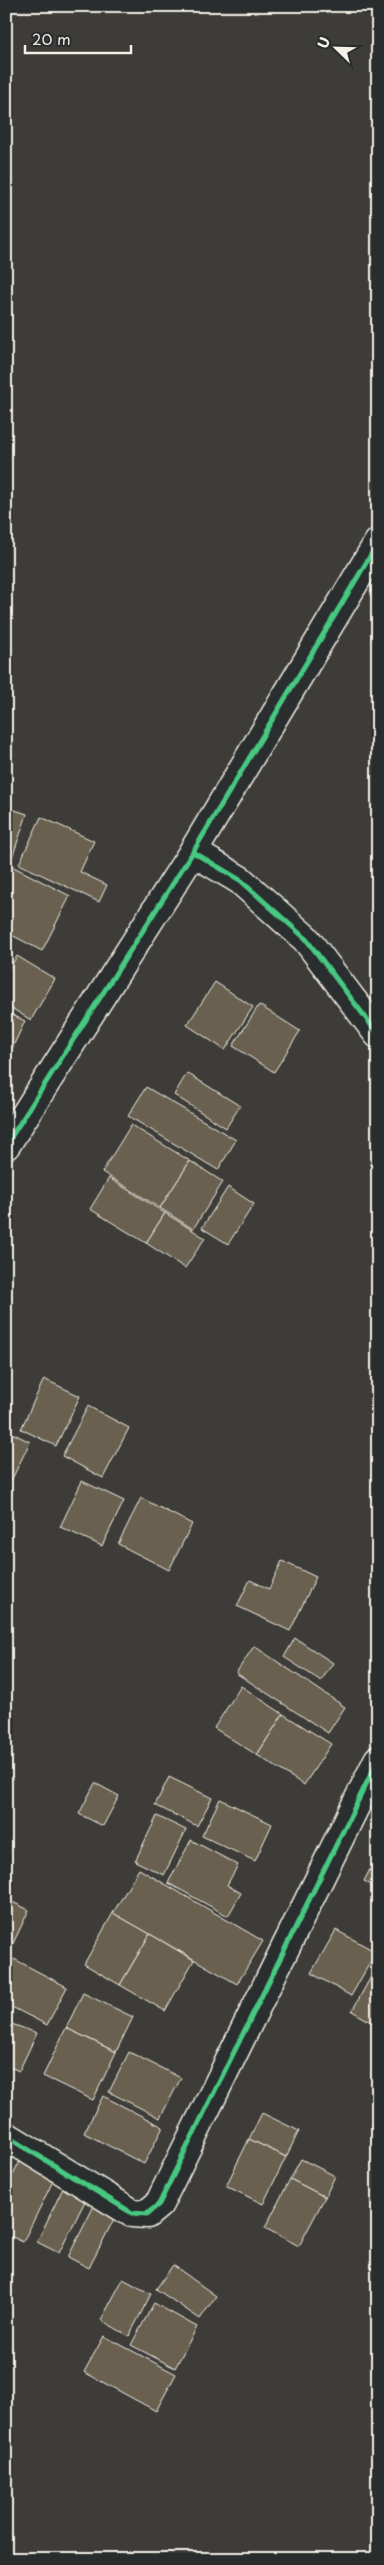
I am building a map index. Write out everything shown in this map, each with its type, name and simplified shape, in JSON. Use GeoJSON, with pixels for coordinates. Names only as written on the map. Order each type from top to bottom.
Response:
{"type":"FeatureCollection","features":[{"type":"Feature","properties":{"kind":"street"},"geometry":{"type":"LineString","coordinates":[[9,1133],[194,852],[378,543]]}},
{"type":"Feature","properties":{"kind":"street"},"geometry":{"type":"LineString","coordinates":[[194,852],[240,880],[306,940],[378,1034]]}},
{"type":"Feature","properties":{"kind":"street"},"geometry":{"type":"LineString","coordinates":[[6,2136],[132,2213],[147,2214],[159,2204],[378,1760]]}},
{"type":"Feature","properties":{"kind":"building"},"geometry":{"type":"Polygon","coordinates":[[[6,807],[27,814],[12,858],[6,856],[6,807]]]}},
{"type":"Feature","properties":{"kind":"building"},"geometry":{"type":"Polygon","coordinates":[[[41,817],[94,841],[80,872],[107,885],[99,902],[19,864],[41,817]]]}},
{"type":"Feature","properties":{"kind":"building"},"geometry":{"type":"Polygon","coordinates":[[[6,863],[70,896],[42,951],[6,932],[6,863]]]}},
{"type":"Feature","properties":{"kind":"building"},"geometry":{"type":"Polygon","coordinates":[[[17,956],[55,979],[31,1020],[6,1005],[6,974],[17,956]]]}},
{"type":"Feature","properties":{"kind":"building"},"geometry":{"type":"Polygon","coordinates":[[[215,982],[253,1007],[225,1050],[187,1025],[215,982]]]}},
{"type":"Feature","properties":{"kind":"building"},"geometry":{"type":"Polygon","coordinates":[[[259,1005],[300,1031],[274,1072],[233,1046],[259,1005]]]}},
{"type":"Feature","properties":{"kind":"building"},"geometry":{"type":"Polygon","coordinates":[[[6,1012],[25,1021],[6,1061],[6,1012]]]}},
{"type":"Feature","properties":{"kind":"building"},"geometry":{"type":"Polygon","coordinates":[[[187,1073],[240,1106],[226,1128],[174,1095],[187,1073]]]}},
{"type":"Feature","properties":{"kind":"building"},"geometry":{"type":"Polygon","coordinates":[[[146,1087],[236,1140],[218,1170],[128,1116],[146,1087]]]}},
{"type":"Feature","properties":{"kind":"building"},"geometry":{"type":"Polygon","coordinates":[[[131,1125],[190,1161],[160,1208],[102,1172],[131,1125]]]}},
{"type":"Feature","properties":{"kind":"building"},"geometry":{"type":"Polygon","coordinates":[[[190,1161],[223,1182],[193,1229],[160,1208],[190,1161]]]}},
{"type":"Feature","properties":{"kind":"building"},"geometry":{"type":"Polygon","coordinates":[[[109,1178],[165,1213],[146,1243],[90,1209],[109,1178]]]}},
{"type":"Feature","properties":{"kind":"building"},"geometry":{"type":"Polygon","coordinates":[[[228,1187],[254,1204],[228,1244],[202,1228],[228,1187]]]}},
{"type":"Feature","properties":{"kind":"building"},"geometry":{"type":"Polygon","coordinates":[[[165,1213],[205,1238],[185,1268],[146,1243],[165,1213]]]}},
{"type":"Feature","properties":{"kind":"building"},"geometry":{"type":"Polygon","coordinates":[[[44,1379],[80,1396],[56,1446],[21,1429],[44,1379]]]}},
{"type":"Feature","properties":{"kind":"building"},"geometry":{"type":"Polygon","coordinates":[[[378,1397],[378,1415],[371,1412],[378,1397]]]}},
{"type":"Feature","properties":{"kind":"building"},"geometry":{"type":"Polygon","coordinates":[[[88,1406],[129,1428],[103,1478],[62,1456],[88,1406]]]}},
{"type":"Feature","properties":{"kind":"building"},"geometry":{"type":"Polygon","coordinates":[[[6,1430],[30,1442],[11,1481],[6,1479],[6,1430]]]}},
{"type":"Feature","properties":{"kind":"building"},"geometry":{"type":"Polygon","coordinates":[[[82,1481],[124,1501],[102,1546],[60,1527],[82,1481]]]}},
{"type":"Feature","properties":{"kind":"building"},"geometry":{"type":"Polygon","coordinates":[[[141,1498],[192,1524],[169,1570],[118,1544],[141,1498]]]}},
{"type":"Feature","properties":{"kind":"building"},"geometry":{"type":"Polygon","coordinates":[[[282,1561],[316,1577],[290,1631],[237,1606],[250,1580],[269,1589],[282,1561]]]}},
{"type":"Feature","properties":{"kind":"building"},"geometry":{"type":"Polygon","coordinates":[[[295,1638],[333,1663],[321,1681],[284,1657],[295,1638]]]}},
{"type":"Feature","properties":{"kind":"building"},"geometry":{"type":"Polygon","coordinates":[[[254,1646],[345,1707],[328,1733],[236,1673],[254,1646]]]}},
{"type":"Feature","properties":{"kind":"building"},"geometry":{"type":"Polygon","coordinates":[[[241,1686],[283,1714],[257,1755],[214,1728],[241,1686]]]}},
{"type":"Feature","properties":{"kind":"building"},"geometry":{"type":"Polygon","coordinates":[[[283,1714],[331,1744],[304,1785],[257,1755],[283,1714]]]}},
{"type":"Feature","properties":{"kind":"building"},"geometry":{"type":"Polygon","coordinates":[[[169,1777],[212,1798],[197,1826],[155,1805],[169,1777]]]}},
{"type":"Feature","properties":{"kind":"building"},"geometry":{"type":"Polygon","coordinates":[[[95,1783],[119,1796],[103,1826],[79,1814],[95,1783]]]}},
{"type":"Feature","properties":{"kind":"building"},"geometry":{"type":"Polygon","coordinates":[[[220,1799],[272,1824],[255,1861],[202,1836],[220,1799]]]}},
{"type":"Feature","properties":{"kind":"building"},"geometry":{"type":"Polygon","coordinates":[[[157,1816],[186,1830],[164,1875],[135,1861],[157,1816]]]}},
{"type":"Feature","properties":{"kind":"building"},"geometry":{"type":"Polygon","coordinates":[[[191,1840],[238,1865],[227,1885],[241,1893],[228,1916],[168,1883],[191,1840]]]}},
{"type":"Feature","properties":{"kind":"building"},"geometry":{"type":"Polygon","coordinates":[[[378,1854],[378,1888],[364,1881],[378,1854]]]}},
{"type":"Feature","properties":{"kind":"building"},"geometry":{"type":"Polygon","coordinates":[[[139,1869],[263,1941],[237,1984],[113,1913],[139,1869]]]}},
{"type":"Feature","properties":{"kind":"building"},"geometry":{"type":"Polygon","coordinates":[[[6,1899],[29,1910],[6,1958],[6,1899]]]}},
{"type":"Feature","properties":{"kind":"building"},"geometry":{"type":"Polygon","coordinates":[[[113,1913],[150,1934],[120,1985],[84,1964],[113,1913]]]}},
{"type":"Feature","properties":{"kind":"building"},"geometry":{"type":"Polygon","coordinates":[[[336,1930],[376,1952],[351,1996],[311,1973],[336,1930]]]}},
{"type":"Feature","properties":{"kind":"building"},"geometry":{"type":"Polygon","coordinates":[[[150,1934],[194,1960],[165,2011],[120,1985],[150,1934]]]}},
{"type":"Feature","properties":{"kind":"building"},"geometry":{"type":"Polygon","coordinates":[[[14,1959],[67,1987],[47,2025],[6,2004],[6,1975],[14,1959]]]}},
{"type":"Feature","properties":{"kind":"building"},"geometry":{"type":"Polygon","coordinates":[[[378,1964],[378,2026],[352,2011],[378,1964]]]}},
{"type":"Feature","properties":{"kind":"building"},"geometry":{"type":"Polygon","coordinates":[[[83,1993],[133,2017],[116,2052],[66,2028],[83,1993]]]}},
{"type":"Feature","properties":{"kind":"building"},"geometry":{"type":"Polygon","coordinates":[[[6,2022],[37,2033],[19,2071],[6,2065],[6,2022]]]}},
{"type":"Feature","properties":{"kind":"building"},"geometry":{"type":"Polygon","coordinates":[[[66,2028],[116,2052],[93,2100],[43,2076],[66,2028]]]}},
{"type":"Feature","properties":{"kind":"building"},"geometry":{"type":"Polygon","coordinates":[[[129,2052],[181,2078],[160,2118],[109,2092],[129,2052]]]}},
{"type":"Feature","properties":{"kind":"building"},"geometry":{"type":"Polygon","coordinates":[[[103,2096],[163,2127],[144,2164],[84,2133],[103,2096]]]}},
{"type":"Feature","properties":{"kind":"building"},"geometry":{"type":"Polygon","coordinates":[[[262,2113],[299,2131],[286,2157],[249,2139],[262,2113]]]}},
{"type":"Feature","properties":{"kind":"building"},"geometry":{"type":"Polygon","coordinates":[[[249,2139],[286,2157],[263,2204],[226,2186],[249,2139]]]}},
{"type":"Feature","properties":{"kind":"building"},"geometry":{"type":"Polygon","coordinates":[[[301,2159],[335,2176],[325,2197],[290,2179],[301,2159]]]}},
{"type":"Feature","properties":{"kind":"building"},"geometry":{"type":"Polygon","coordinates":[[[20,2160],[55,2177],[23,2242],[6,2234],[6,2189],[20,2160]]]}},
{"type":"Feature","properties":{"kind":"building"},"geometry":{"type":"Polygon","coordinates":[[[290,2179],[325,2197],[299,2246],[265,2228],[290,2179]]]}},
{"type":"Feature","properties":{"kind":"building"},"geometry":{"type":"Polygon","coordinates":[[[64,2186],[87,2197],[59,2253],[37,2242],[64,2186]]]}},
{"type":"Feature","properties":{"kind":"building"},"geometry":{"type":"Polygon","coordinates":[[[95,2204],[116,2215],[89,2268],[68,2257],[95,2204]]]}},
{"type":"Feature","properties":{"kind":"building"},"geometry":{"type":"Polygon","coordinates":[[[173,2265],[216,2296],[200,2319],[156,2289],[173,2265]]]}},
{"type":"Feature","properties":{"kind":"building"},"geometry":{"type":"Polygon","coordinates":[[[123,2279],[151,2294],[129,2336],[101,2320],[123,2279]]]}},
{"type":"Feature","properties":{"kind":"building"},"geometry":{"type":"Polygon","coordinates":[[[154,2303],[197,2327],[175,2368],[131,2345],[154,2303]]]}},
{"type":"Feature","properties":{"kind":"building"},"geometry":{"type":"Polygon","coordinates":[[[104,2336],[176,2374],[156,2411],[84,2372],[104,2336]]]}},
{"type":"Feature","properties":{"kind":"cycle path"},"geometry":{"type":"LineString","coordinates":[[6,1145],[193,852],[378,543]]}},
{"type":"Feature","properties":{"kind":"cycle path"},"geometry":{"type":"LineString","coordinates":[[193,852],[240,880],[306,939],[378,1034]]}},
{"type":"Feature","properties":{"kind":"cycle path"},"geometry":{"type":"LineString","coordinates":[[6,2136],[132,2213],[147,2214],[159,2204],[378,1760]]}}]}
